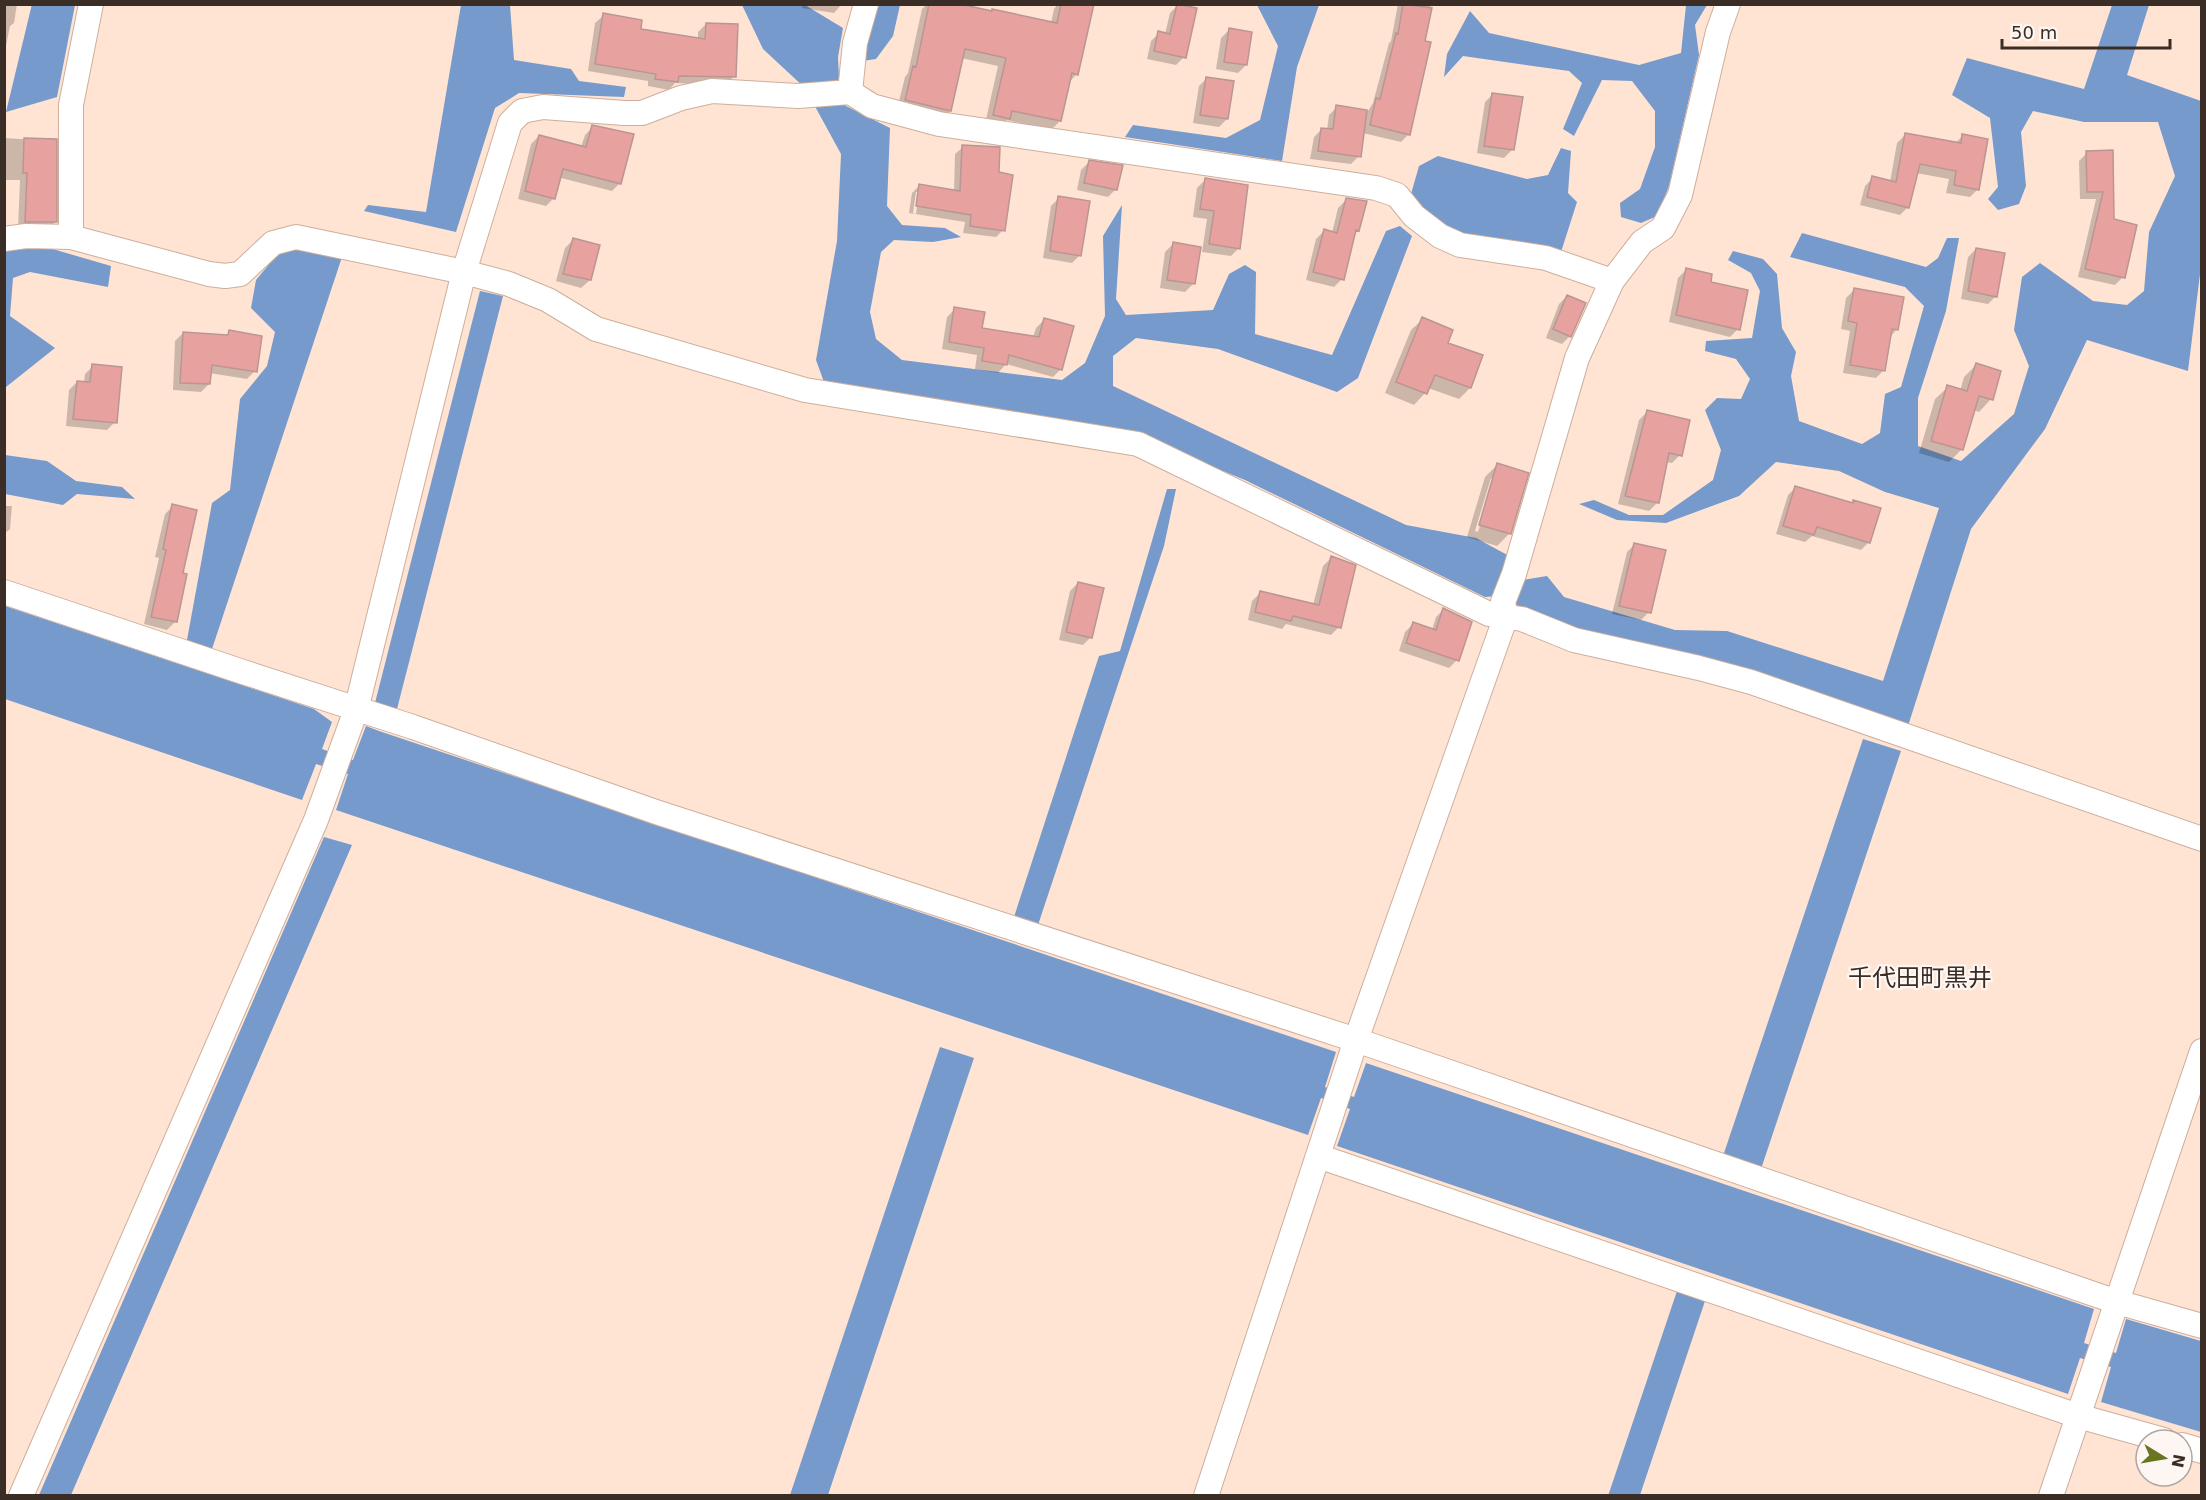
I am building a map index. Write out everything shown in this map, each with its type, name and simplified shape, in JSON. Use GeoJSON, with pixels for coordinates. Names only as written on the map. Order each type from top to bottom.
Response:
{"type":"FeatureCollection","features":[{"type":"Feature","properties":{"kind":"street"},"geometry":{"type":"LineString","coordinates":[[71,237],[71,105],[91,4]]}},
{"type":"Feature","properties":{"kind":"street"},"geometry":{"type":"LineString","coordinates":[[850,92],[855,43],[866,4]]}},
{"type":"Feature","properties":{"kind":"street"},"geometry":{"type":"LineString","coordinates":[[1206,1496],[1356,1040],[1504,609],[1577,358],[1612,281],[1642,242],[1663,228],[1680,195],[1718,32],[1728,4]]}},
{"type":"Feature","properties":{"kind":"street"},"geometry":{"type":"LineString","coordinates":[[21,1496],[316,820],[356,710],[464,272],[510,123],[522,111],[543,108],[642,113],[681,98],[712,91],[798,96],[850,92],[872,106],[939,124],[1376,188],[1396,195],[1414,216],[1440,236],[1460,245],[1546,258],[1612,281]]}},
{"type":"Feature","properties":{"kind":"street"},"geometry":{"type":"LineString","coordinates":[[4,239],[71,237],[209,274],[225,276],[240,274],[273,243],[296,237],[464,272],[509,284],[548,300],[596,329],[805,390],[1138,444],[1489,614],[1504,609],[1522,619],[1574,640],[1751,682],[2202,839]]}},
{"type":"Feature","properties":{"kind":"street"},"geometry":{"type":"LineString","coordinates":[[4,592],[413,727],[656,812],[1356,1040],[2117,1302],[2202,1326]]}},
{"type":"Feature","properties":{"kind":"street"},"geometry":{"type":"LineString","coordinates":[[2051,1496],[2202,1051]]}},
{"type":"Feature","properties":{"kind":"street"},"geometry":{"type":"LineString","coordinates":[[1318,1156],[2078,1416],[2134,1432]]}},
{"type":"Feature","properties":{"kind":"water"},"geometry":{"type":"Polygon","coordinates":[[[32,4],[75,5],[57,97],[6,112],[32,4]]]}},
{"type":"Feature","properties":{"kind":"water"},"geometry":{"type":"Polygon","coordinates":[[[461,5],[510,5],[514,60],[571,69],[579,81],[626,87],[624,97],[519,93],[495,108],[456,232],[364,211],[368,205],[426,212],[461,5]]]}},
{"type":"Feature","properties":{"kind":"water"},"geometry":{"type":"Polygon","coordinates":[[[742,5],[805,5],[843,28],[838,57],[839,77],[835,90],[846,106],[890,128],[887,206],[902,225],[945,228],[961,237],[933,242],[894,240],[881,252],[870,312],[876,339],[902,360],[1062,380],[1085,363],[1105,316],[1103,236],[1122,205],[1116,299],[1126,315],[1213,310],[1229,274],[1245,265],[1256,272],[1255,334],[1332,355],[1386,231],[1400,226],[1412,236],[1358,378],[1337,392],[1218,349],[1136,338],[1113,356],[1113,386],[1406,525],[1476,538],[1511,557],[1517,581],[1547,576],[1564,597],[1675,630],[1727,631],[1883,681],[1939,508],[1885,492],[1839,471],[1776,462],[1739,496],[1666,523],[1617,520],[1579,504],[1594,500],[1629,515],[1663,515],[1713,480],[1721,450],[1705,410],[1717,398],[1741,399],[1750,379],[1736,359],[1705,351],[1706,341],[1752,338],[1760,291],[1751,273],[1728,260],[1733,251],[1763,259],[1777,274],[1782,328],[1796,352],[1791,376],[1799,421],[1862,444],[1880,433],[1885,394],[1901,387],[1924,306],[1905,287],[1790,257],[1802,233],[1926,267],[1938,258],[1947,238],[1959,238],[1946,311],[1918,398],[1918,446],[1961,461],[2014,414],[2029,366],[2014,330],[2022,277],[2040,263],[2093,301],[2127,305],[2144,291],[2149,232],[2175,176],[2158,122],[2084,122],[2033,111],[2021,132],[2026,186],[2019,204],[1998,210],[1988,199],[1998,187],[1990,118],[1952,95],[1967,58],[2084,89],[2112,5],[2149,5],[2127,75],[2201,101],[2202,258],[2188,371],[2087,340],[2045,429],[1971,529],[1908,726],[1580,632],[1517,610],[1497,596],[1485,597],[1245,480],[1117,428],[824,382],[816,360],[837,241],[841,154],[805,88],[763,49],[742,5]]]}},
{"type":"Feature","properties":{"kind":"water"},"geometry":{"type":"Polygon","coordinates":[[[879,5],[900,5],[893,36],[876,59],[862,61],[879,5]]]}},
{"type":"Feature","properties":{"kind":"water"},"geometry":{"type":"Polygon","coordinates":[[[1257,5],[1319,5],[1297,67],[1282,161],[1125,137],[1133,125],[1226,138],[1260,120],[1278,46],[1257,5]]]}},
{"type":"Feature","properties":{"kind":"water"},"geometry":{"type":"Polygon","coordinates":[[[1686,5],[1707,5],[1695,25],[1699,55],[1669,186],[1657,216],[1641,223],[1621,217],[1620,203],[1640,189],[1655,147],[1655,111],[1632,81],[1602,80],[1574,136],[1563,129],[1582,83],[1569,71],[1463,56],[1444,77],[1447,54],[1470,11],[1489,33],[1639,65],[1681,53],[1686,5]]]}},
{"type":"Feature","properties":{"kind":"water"},"geometry":{"type":"Polygon","coordinates":[[[1561,148],[1571,151],[1568,193],[1577,202],[1561,252],[1461,237],[1409,201],[1419,166],[1438,156],[1527,179],[1548,175],[1561,148]]]}},
{"type":"Feature","properties":{"kind":"water"},"geometry":{"type":"Polygon","coordinates":[[[32,243],[111,266],[108,287],[30,272],[13,278],[10,316],[55,348],[5,390],[5,246],[32,243]]]}},
{"type":"Feature","properties":{"kind":"water"},"geometry":{"type":"Polygon","coordinates":[[[301,246],[342,257],[212,649],[187,640],[212,503],[230,490],[240,399],[267,366],[275,332],[251,308],[256,280],[276,256],[301,246]]]}},
{"type":"Feature","properties":{"kind":"water"},"geometry":{"type":"Polygon","coordinates":[[[480,291],[503,296],[397,709],[375,703],[480,291]]]}},
{"type":"Feature","properties":{"kind":"water"},"geometry":{"type":"Polygon","coordinates":[[[5,455],[47,461],[76,481],[122,487],[135,499],[77,494],[63,505],[5,494],[5,455]]]}},
{"type":"Feature","properties":{"kind":"water"},"geometry":{"type":"Polygon","coordinates":[[[1167,489],[1176,489],[1164,546],[1038,925],[1014,917],[1099,656],[1120,651],[1167,489]]]}},
{"type":"Feature","properties":{"kind":"water"},"geometry":{"type":"Polygon","coordinates":[[[5,606],[314,709],[332,722],[322,749],[353,760],[366,726],[1336,1052],[1325,1087],[1354,1097],[1366,1063],[2094,1309],[2084,1343],[2116,1353],[2126,1319],[2201,1341],[2201,1432],[2194,1428],[2101,1402],[2111,1367],[2080,1358],[2068,1394],[1337,1146],[1350,1109],[1321,1098],[1308,1135],[336,810],[348,774],[316,764],[302,800],[5,699],[5,606]]]}},
{"type":"Feature","properties":{"kind":"water"},"geometry":{"type":"Polygon","coordinates":[[[1863,739],[1901,751],[1761,1169],[1723,1156],[1863,739]]]}},
{"type":"Feature","properties":{"kind":"water"},"geometry":{"type":"Polygon","coordinates":[[[324,837],[352,845],[71,1495],[39,1495],[324,837]]]}},
{"type":"Feature","properties":{"kind":"water"},"geometry":{"type":"Polygon","coordinates":[[[940,1047],[974,1058],[828,1495],[790,1495],[940,1047]]]}},
{"type":"Feature","properties":{"kind":"water"},"geometry":{"type":"Polygon","coordinates":[[[1678,1288],[1706,1298],[1640,1495],[1608,1496],[1678,1288]]]}},
{"type":"Feature","properties":{"kind":"building"},"geometry":{"type":"Polygon","coordinates":[[[929,4],[960,4],[1057,23],[1061,4],[1094,4],[1078,75],[1072,73],[1061,121],[1012,111],[1010,119],[993,115],[1006,58],[965,49],[951,111],[905,100],[913,66],[916,67],[929,4]]]}},
{"type":"Feature","properties":{"kind":"building"},"geometry":{"type":"Polygon","coordinates":[[[1177,4],[1197,8],[1186,58],[1154,51],[1158,31],[1170,34],[1177,4]]]}},
{"type":"Feature","properties":{"kind":"building"},"geometry":{"type":"Polygon","coordinates":[[[1403,4],[1432,8],[1425,41],[1431,42],[1410,135],[1370,125],[1376,98],[1380,99],[1396,33],[1398,34],[1403,4]]]}},
{"type":"Feature","properties":{"kind":"building"},"geometry":{"type":"Polygon","coordinates":[[[603,13],[642,20],[641,29],[705,39],[706,23],[738,24],[736,77],[679,76],[678,82],[655,79],[656,74],[595,64],[603,13]]]}},
{"type":"Feature","properties":{"kind":"building"},"geometry":{"type":"Polygon","coordinates":[[[1229,28],[1252,32],[1247,65],[1224,62],[1229,28]]]}},
{"type":"Feature","properties":{"kind":"building"},"geometry":{"type":"Polygon","coordinates":[[[1206,77],[1234,81],[1228,119],[1200,115],[1206,77]]]}},
{"type":"Feature","properties":{"kind":"building"},"geometry":{"type":"Polygon","coordinates":[[[1492,93],[1523,97],[1514,150],[1484,146],[1492,93]]]}},
{"type":"Feature","properties":{"kind":"building"},"geometry":{"type":"Polygon","coordinates":[[[1336,105],[1367,110],[1361,157],[1318,151],[1321,128],[1333,129],[1336,105]]]}},
{"type":"Feature","properties":{"kind":"building"},"geometry":{"type":"Polygon","coordinates":[[[592,125],[634,134],[621,184],[563,169],[555,199],[525,191],[539,135],[586,147],[592,125]]]}},
{"type":"Feature","properties":{"kind":"building"},"geometry":{"type":"Polygon","coordinates":[[[1905,133],[1961,143],[1962,134],[1988,139],[1979,190],[1954,185],[1956,171],[1920,164],[1909,208],[1867,197],[1872,176],[1896,182],[1905,133]]]}},
{"type":"Feature","properties":{"kind":"building"},"geometry":{"type":"Polygon","coordinates":[[[24,138],[57,139],[57,222],[25,222],[27,173],[23,173],[24,138]]]}},
{"type":"Feature","properties":{"kind":"building"},"geometry":{"type":"Polygon","coordinates":[[[962,145],[1000,147],[999,172],[1013,175],[1005,231],[970,226],[971,215],[916,206],[919,184],[960,191],[962,145]]]}},
{"type":"Feature","properties":{"kind":"building"},"geometry":{"type":"Polygon","coordinates":[[[2113,150],[2114,219],[2137,225],[2125,278],[2085,269],[2103,192],[2087,192],[2086,151],[2113,150]]]}},
{"type":"Feature","properties":{"kind":"building"},"geometry":{"type":"Polygon","coordinates":[[[1089,160],[1123,165],[1117,190],[1084,183],[1089,160]]]}},
{"type":"Feature","properties":{"kind":"building"},"geometry":{"type":"Polygon","coordinates":[[[1205,178],[1248,185],[1240,249],[1209,244],[1214,211],[1200,209],[1205,178]]]}},
{"type":"Feature","properties":{"kind":"building"},"geometry":{"type":"Polygon","coordinates":[[[1058,196],[1090,201],[1081,256],[1050,251],[1058,196]]]}},
{"type":"Feature","properties":{"kind":"building"},"geometry":{"type":"Polygon","coordinates":[[[1346,198],[1367,201],[1359,231],[1356,230],[1344,280],[1313,272],[1324,229],[1337,233],[1346,198]]]}},
{"type":"Feature","properties":{"kind":"building"},"geometry":{"type":"Polygon","coordinates":[[[573,238],[600,245],[591,280],[563,274],[573,238]]]}},
{"type":"Feature","properties":{"kind":"building"},"geometry":{"type":"Polygon","coordinates":[[[1173,242],[1201,247],[1195,284],[1167,280],[1173,242]]]}},
{"type":"Feature","properties":{"kind":"building"},"geometry":{"type":"Polygon","coordinates":[[[1976,248],[2005,253],[1997,297],[1968,291],[1976,248]]]}},
{"type":"Feature","properties":{"kind":"building"},"geometry":{"type":"Polygon","coordinates":[[[1686,268],[1712,274],[1711,282],[1748,290],[1740,330],[1676,315],[1686,268]]]}},
{"type":"Feature","properties":{"kind":"building"},"geometry":{"type":"Polygon","coordinates":[[[1854,288],[1904,297],[1898,330],[1892,329],[1885,371],[1850,365],[1857,323],[1848,321],[1854,288]]]}},
{"type":"Feature","properties":{"kind":"building"},"geometry":{"type":"Polygon","coordinates":[[[1567,295],[1586,303],[1571,337],[1553,329],[1567,295]]]}},
{"type":"Feature","properties":{"kind":"building"},"geometry":{"type":"Polygon","coordinates":[[[954,307],[985,312],[982,328],[1039,337],[1044,318],[1074,326],[1062,370],[1009,355],[1007,365],[982,361],[984,348],[949,342],[954,307]]]}},
{"type":"Feature","properties":{"kind":"building"},"geometry":{"type":"Polygon","coordinates":[[[1422,317],[1453,330],[1448,343],[1483,355],[1471,388],[1435,375],[1427,394],[1396,382],[1422,317]]]}},
{"type":"Feature","properties":{"kind":"building"},"geometry":{"type":"Polygon","coordinates":[[[229,330],[262,336],[257,372],[212,365],[210,384],[180,383],[183,332],[228,335],[229,330]]]}},
{"type":"Feature","properties":{"kind":"building"},"geometry":{"type":"Polygon","coordinates":[[[1976,363],[2001,371],[1993,400],[1979,396],[1963,450],[1931,441],[1947,385],[1967,391],[1976,363]]]}},
{"type":"Feature","properties":{"kind":"building"},"geometry":{"type":"Polygon","coordinates":[[[92,364],[122,367],[117,423],[73,419],[77,381],[90,382],[92,364]]]}},
{"type":"Feature","properties":{"kind":"building"},"geometry":{"type":"Polygon","coordinates":[[[1647,410],[1690,420],[1682,456],[1669,453],[1659,503],[1625,496],[1647,410]]]}},
{"type":"Feature","properties":{"kind":"building"},"geometry":{"type":"Polygon","coordinates":[[[1497,463],[1529,473],[1511,534],[1479,525],[1497,463]]]}},
{"type":"Feature","properties":{"kind":"building"},"geometry":{"type":"Polygon","coordinates":[[[1795,486],[1853,503],[1853,500],[1881,508],[1870,543],[1817,527],[1814,535],[1783,526],[1795,486]]]}},
{"type":"Feature","properties":{"kind":"building"},"geometry":{"type":"Polygon","coordinates":[[[172,504],[197,510],[183,573],[187,574],[177,622],[151,617],[166,550],[163,549],[172,504]]]}},
{"type":"Feature","properties":{"kind":"building"},"geometry":{"type":"Polygon","coordinates":[[[1634,543],[1666,550],[1651,613],[1619,606],[1634,543]]]}},
{"type":"Feature","properties":{"kind":"building"},"geometry":{"type":"Polygon","coordinates":[[[1331,556],[1356,565],[1341,628],[1293,616],[1291,621],[1255,612],[1260,591],[1319,605],[1331,556]]]}},
{"type":"Feature","properties":{"kind":"building"},"geometry":{"type":"Polygon","coordinates":[[[1078,582],[1104,588],[1092,638],[1066,632],[1078,582]]]}},
{"type":"Feature","properties":{"kind":"building"},"geometry":{"type":"Polygon","coordinates":[[[1443,608],[1472,622],[1459,661],[1406,643],[1413,622],[1436,630],[1443,608]]]}},
{"type":"Feature","properties":{"kind":"district","name":"千代田町黒井"},"geometry":{"type":"Point","coordinates":[1920,978]}}]}
